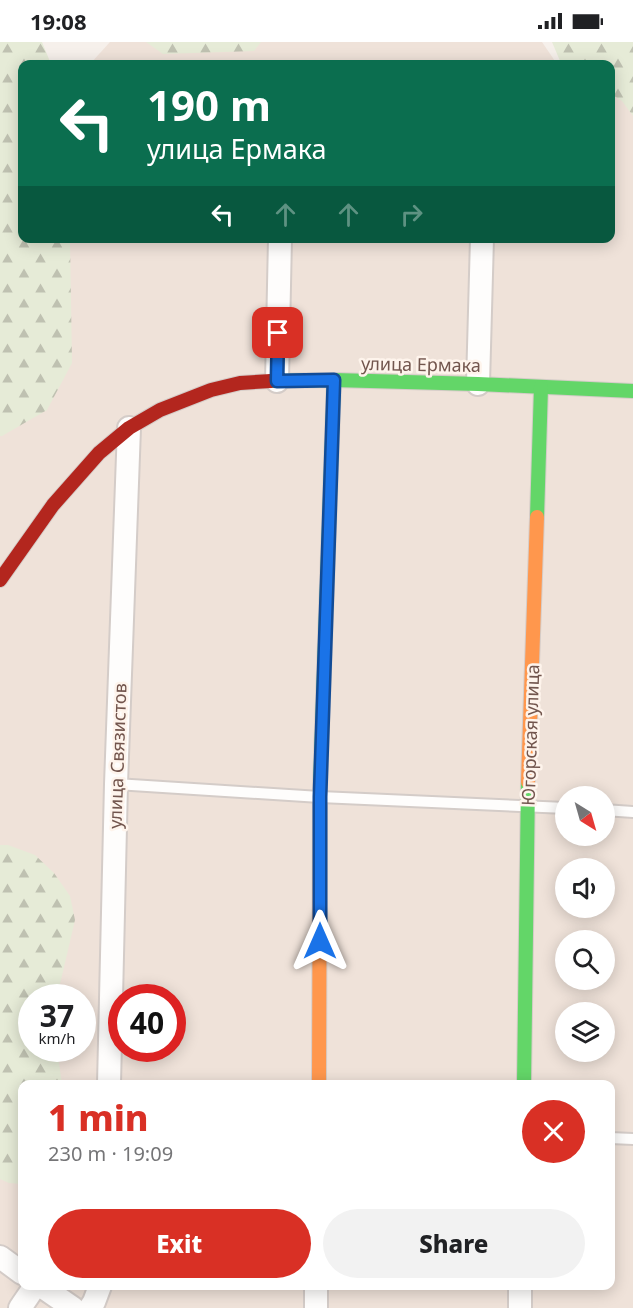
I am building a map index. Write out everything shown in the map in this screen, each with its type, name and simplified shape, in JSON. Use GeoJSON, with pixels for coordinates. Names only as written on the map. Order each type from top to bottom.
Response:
{"type":"FeatureCollection","features":[{"type":"Feature","properties":{"kind":"street"},"geometry":{"type":"LineString","coordinates":[[277,381],[280,243]]}},
{"type":"Feature","properties":{"kind":"street"},"geometry":{"type":"LineString","coordinates":[[478,384],[482,243]]}},
{"type":"Feature","properties":{"kind":"street"},"geometry":{"type":"LineString","coordinates":[[319,1080],[320,797],[334,380]]}},
{"type":"Feature","properties":{"kind":"street","name":"улица Ермака"},"geometry":{"type":"LineString","coordinates":[[0,580],[53,506],[99,453],[129,428],[160,410],[211,390],[240,383],[334,380],[633,391]]}},
{"type":"Feature","properties":{"kind":"street","name":"Югорская улица"},"geometry":{"type":"LineString","coordinates":[[524,1080],[527,807],[541,387]]}},
{"type":"Feature","properties":{"kind":"street","name":"улица Связистов"},"geometry":{"type":"LineString","coordinates":[[109,1080],[116,784],[129,428]]}},
{"type":"Feature","properties":{"kind":"street"},"geometry":{"type":"LineString","coordinates":[[0,1257],[18,1270]]}},
{"type":"Feature","properties":{"kind":"street"},"geometry":{"type":"LineString","coordinates":[[20,1308],[32,1290]]}},
{"type":"Feature","properties":{"kind":"street"},"geometry":{"type":"LineString","coordinates":[[47,1290],[73,1308]]}},
{"type":"Feature","properties":{"kind":"street"},"geometry":{"type":"LineString","coordinates":[[90,1308],[99,1290]]}},
{"type":"Feature","properties":{"kind":"street"},"geometry":{"type":"LineString","coordinates":[[316,1290],[316,1308]]}},
{"type":"Feature","properties":{"kind":"street"},"geometry":{"type":"LineString","coordinates":[[520,1290],[520,1308]]}},
{"type":"Feature","properties":{"kind":"lane"},"geometry":{"type":"LineString","coordinates":[[116,784],[320,797],[555,808]]}},
{"type":"Feature","properties":{"kind":"lane"},"geometry":{"type":"LineString","coordinates":[[615,811],[633,812]]}},
{"type":"Feature","properties":{"kind":"lane"},"geometry":{"type":"LineString","coordinates":[[615,1138],[633,1139]]}},
{"type":"Feature","properties":{"kind":"shaded area"},"geometry":{"type":"Polygon","coordinates":[[[110,42],[542,42],[554,60],[94,60],[110,42]]]}},
{"type":"Feature","properties":{"kind":"shaded area"},"geometry":{"type":"Polygon","coordinates":[[[615,89],[633,92],[633,1308],[0,1308],[0,253],[18,243],[615,243],[615,89]]]}},
{"type":"Feature","properties":{"kind":"green space"},"geometry":{"type":"Polygon","coordinates":[[[0,42],[42,42],[49,60],[18,60],[18,243],[70,243],[72,363],[47,410],[0,436],[0,42]]]}},
{"type":"Feature","properties":{"kind":"green space"},"geometry":{"type":"Polygon","coordinates":[[[146,42],[261,42],[254,51],[163,54],[146,42]]]}},
{"type":"Feature","properties":{"kind":"green space"},"geometry":{"type":"Polygon","coordinates":[[[552,42],[633,42],[633,116],[622,101],[615,97],[615,60],[560,60],[552,42]]]}},
{"type":"Feature","properties":{"kind":"green space"},"geometry":{"type":"Polygon","coordinates":[[[0,845],[8,845],[35,855],[54,873],[70,896],[75,920],[60,984],[18,984],[18,1062],[59,1062],[61,1080],[18,1080],[18,1184],[0,1179],[0,845]]]}},
{"type":"Feature","properties":{"kind":"traffic: fast"},"geometry":{"type":"LineString","coordinates":[[271,381],[334,380],[633,391]]}},
{"type":"Feature","properties":{"kind":"traffic: fast"},"geometry":{"type":"LineString","coordinates":[[320,787],[334,380]]}},
{"type":"Feature","properties":{"kind":"traffic: fast"},"geometry":{"type":"LineString","coordinates":[[537,517],[541,387]]}},
{"type":"Feature","properties":{"kind":"traffic: fast"},"geometry":{"type":"LineString","coordinates":[[524,1080],[528,782]]}},
{"type":"Feature","properties":{"kind":"traffic: slow"},"geometry":{"type":"LineString","coordinates":[[528,782],[537,517]]}},
{"type":"Feature","properties":{"kind":"traffic: slow"},"geometry":{"type":"LineString","coordinates":[[319,1080],[320,787]]}},
{"type":"Feature","properties":{"kind":"traffic: jam"},"geometry":{"type":"LineString","coordinates":[[0,580],[53,505],[99,453],[129,428],[160,410],[211,390],[240,383],[271,381]]}},
{"type":"Feature","properties":{"kind":"route"},"geometry":{"type":"LineString","coordinates":[[278,333],[277,381],[334,380],[320,797],[320,941]]}}]}
